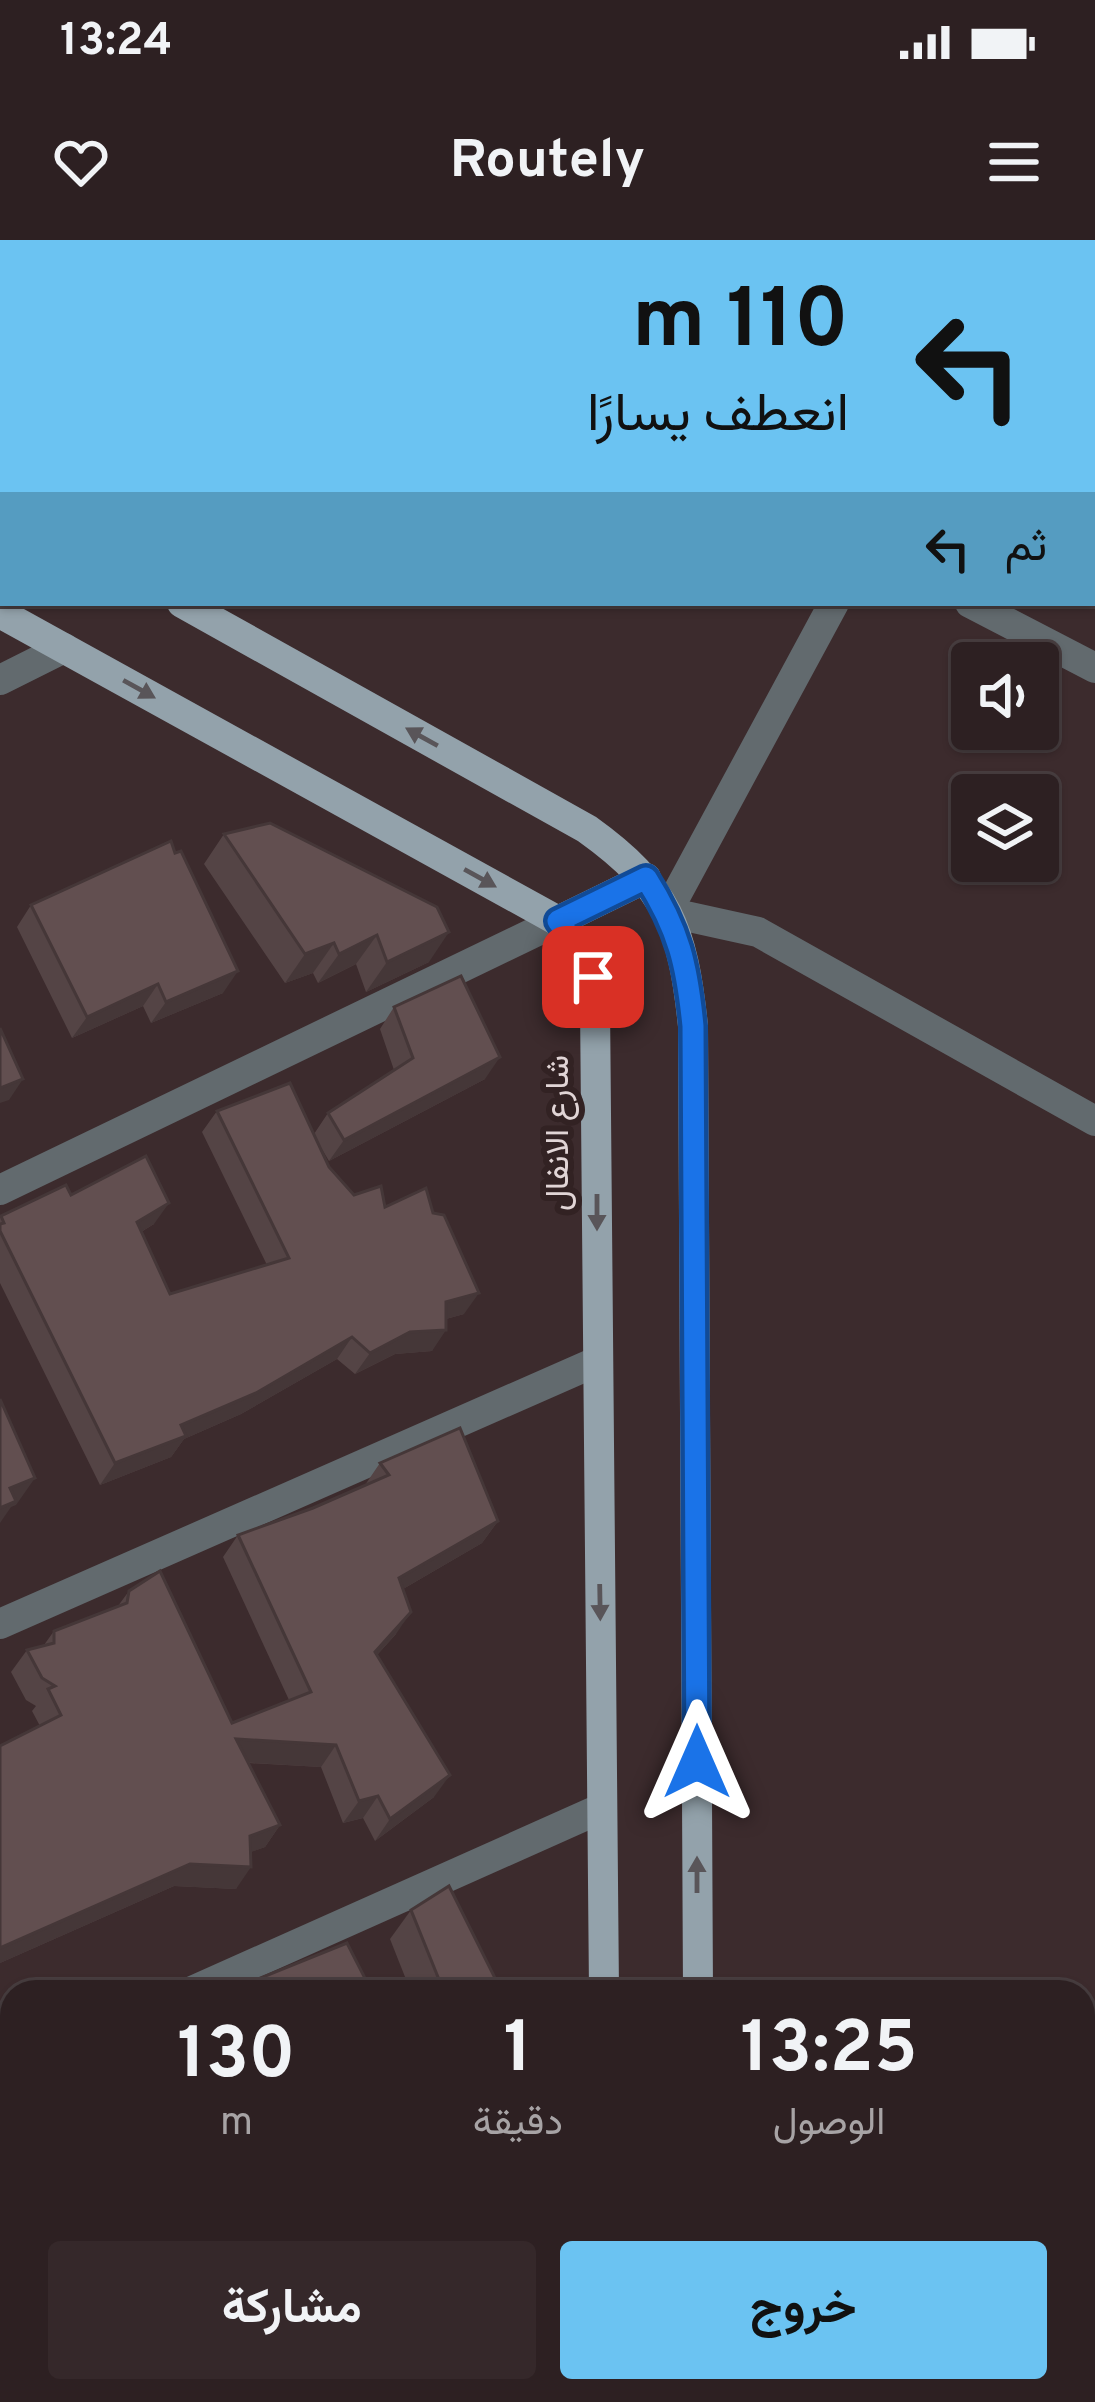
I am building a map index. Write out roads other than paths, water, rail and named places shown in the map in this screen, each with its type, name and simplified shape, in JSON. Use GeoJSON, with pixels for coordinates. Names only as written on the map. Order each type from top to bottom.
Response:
{"type":"FeatureCollection","features":[{"type":"Feature","properties":{"kind":"main road"},"geometry":{"type":"LineString","coordinates":[[187,606],[587,829],[646,878],[678,938],[693,1026],[698,1980]]}},
{"type":"Feature","properties":{"kind":"main road","name":"شارع الانفال"},"geometry":{"type":"LineString","coordinates":[[0,613],[558,921],[586,958],[593,977],[604,1980]]}},
{"type":"Feature","properties":{"kind":"main road"},"geometry":{"type":"LineString","coordinates":[[558,921],[646,878]]}},
{"type":"Feature","properties":{"kind":"street"},"geometry":{"type":"LineString","coordinates":[[832,606],[668,912],[758,932],[1095,1120]]}},
{"type":"Feature","properties":{"kind":"street"},"geometry":{"type":"LineString","coordinates":[[976,606],[1095,668]]}},
{"type":"Feature","properties":{"kind":"street"},"geometry":{"type":"LineString","coordinates":[[0,680],[64,648]]}},
{"type":"Feature","properties":{"kind":"street"},"geometry":{"type":"LineString","coordinates":[[0,1190],[558,921]]}},
{"type":"Feature","properties":{"kind":"street"},"geometry":{"type":"LineString","coordinates":[[0,1624],[598,1361]]}},
{"type":"Feature","properties":{"kind":"street"},"geometry":{"type":"LineString","coordinates":[[217,1980],[602,1808]]}}]}
